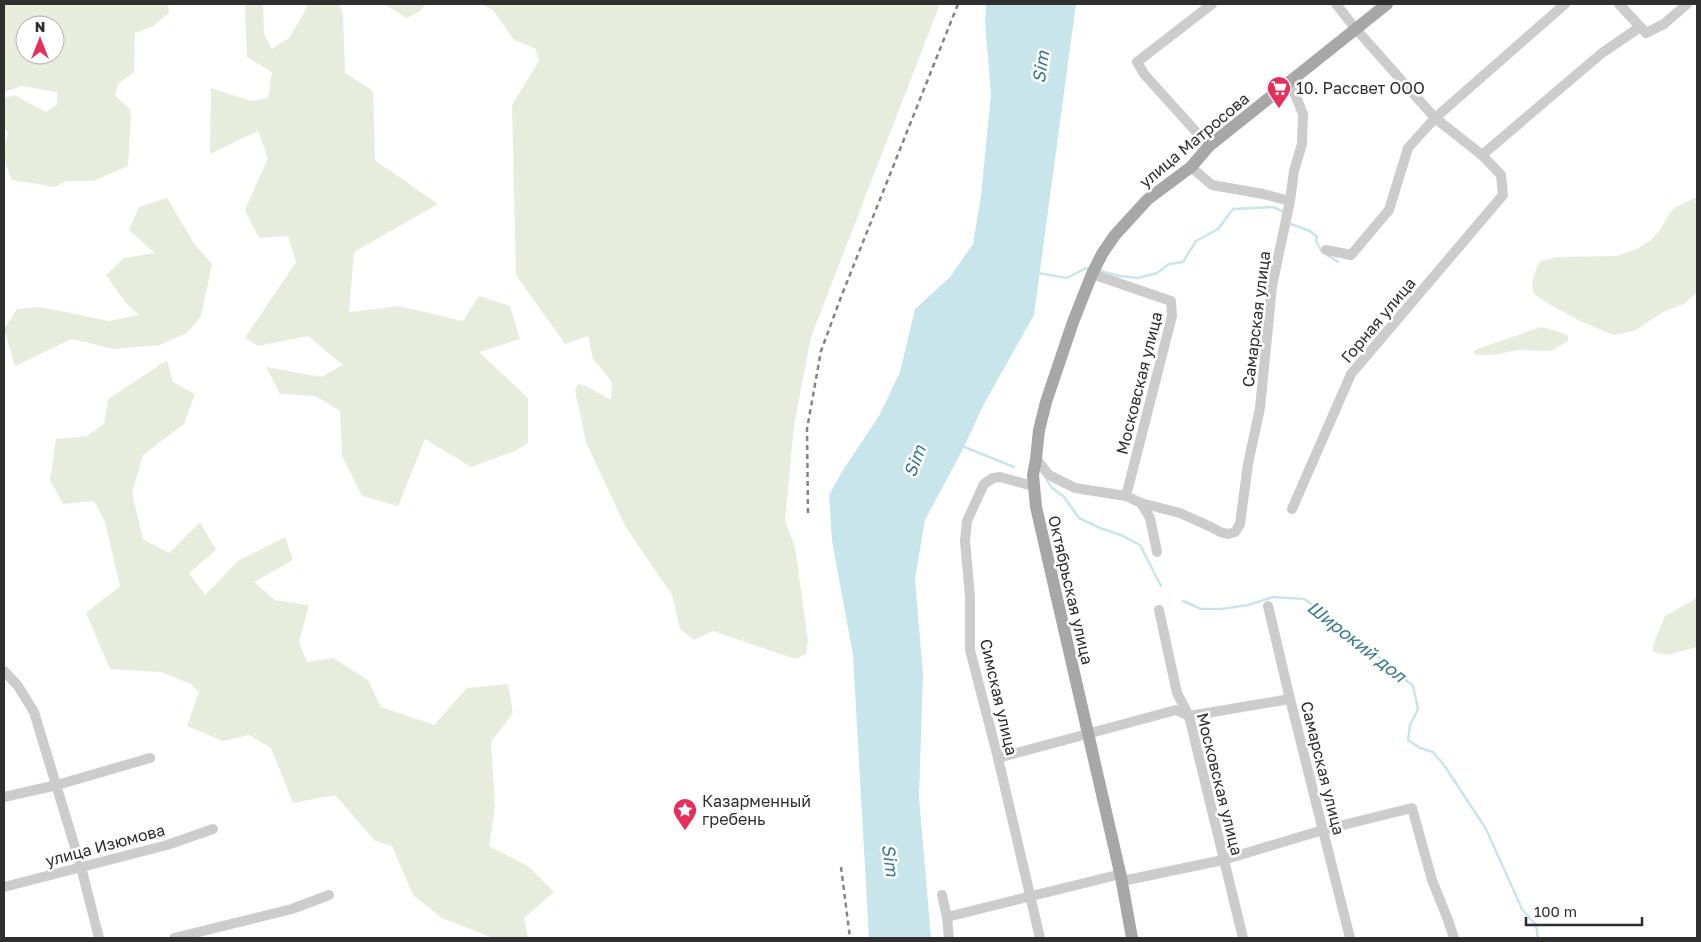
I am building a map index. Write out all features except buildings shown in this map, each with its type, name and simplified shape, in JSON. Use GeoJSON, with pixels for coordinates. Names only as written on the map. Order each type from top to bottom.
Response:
{"type":"FeatureCollection","features":[{"type":"Feature","properties":{"kind":"main road","name":"улица Матросова"},"geometry":{"type":"LineString","coordinates":[[1102,254],[1115,235],[1148,200],[1191,167],[1209,146],[1387,4]]}},
{"type":"Feature","properties":{"kind":"main road","name":"Октябрьская улица"},"geometry":{"type":"LineString","coordinates":[[1102,254],[1072,322],[1046,402],[1039,430],[1033,486],[1042,535],[1087,735],[1121,877],[1132,938]]}},
{"type":"Feature","properties":{"kind":"street"},"geometry":{"type":"LineString","coordinates":[[1209,146],[1144,74],[1137,62],[1212,4]]}},
{"type":"Feature","properties":{"kind":"street"},"geometry":{"type":"LineString","coordinates":[[1336,4],[1435,118],[1482,155],[1602,53],[1640,27]]}},
{"type":"Feature","properties":{"kind":"street"},"geometry":{"type":"LineString","coordinates":[[1326,250],[1352,255],[1389,210],[1408,148],[1435,118],[1565,4]]}},
{"type":"Feature","properties":{"kind":"street"},"geometry":{"type":"LineString","coordinates":[[1619,4],[1646,33],[1664,24],[1687,4]]}},
{"type":"Feature","properties":{"kind":"street","name":"Самарская улица"},"geometry":{"type":"LineString","coordinates":[[1141,503],[1180,514],[1228,534],[1234,532],[1240,524],[1248,464],[1260,408],[1272,286],[1290,201],[1294,171],[1302,144],[1303,114],[1290,82]]}},
{"type":"Feature","properties":{"kind":"street","name":"Горная улица"},"geometry":{"type":"LineString","coordinates":[[1292,509],[1351,374],[1503,196],[1501,175],[1482,155]]}},
{"type":"Feature","properties":{"kind":"street"},"geometry":{"type":"LineString","coordinates":[[1191,167],[1212,185],[1290,201]]}},
{"type":"Feature","properties":{"kind":"street","name":"Московская улица"},"geometry":{"type":"LineString","coordinates":[[1092,274],[1172,301],[1172,316],[1126,496]]}},
{"type":"Feature","properties":{"kind":"street"},"geometry":{"type":"LineString","coordinates":[[1036,459],[1049,475],[1075,488],[1126,496],[1141,503],[1150,518],[1157,552]]}},
{"type":"Feature","properties":{"kind":"street","name":"Симская улица"},"geometry":{"type":"LineString","coordinates":[[1033,486],[1000,477],[993,478],[984,484],[967,521],[965,542],[970,596],[970,650],[998,758],[1040,938]]}},
{"type":"Feature","properties":{"kind":"street","name":"Самарская улица"},"geometry":{"type":"LineString","coordinates":[[1268,606],[1350,938]]}},
{"type":"Feature","properties":{"kind":"street","name":"Московская улица"},"geometry":{"type":"LineString","coordinates":[[1159,610],[1177,693],[1189,716],[1243,938]]}},
{"type":"Feature","properties":{"kind":"street"},"geometry":{"type":"LineString","coordinates":[[4,671],[18,686],[34,712],[81,867],[99,938]]}},
{"type":"Feature","properties":{"kind":"street"},"geometry":{"type":"LineString","coordinates":[[998,758],[1176,710],[1189,716],[1290,698]]}},
{"type":"Feature","properties":{"kind":"street"},"geometry":{"type":"LineString","coordinates":[[4,797],[57,785],[150,758]]}},
{"type":"Feature","properties":{"kind":"street"},"geometry":{"type":"LineString","coordinates":[[947,917],[1117,875],[1127,880],[1223,860],[1323,830],[1412,808],[1432,880],[1454,938]]}},
{"type":"Feature","properties":{"kind":"street","name":"улица Изюмова"},"geometry":{"type":"LineString","coordinates":[[4,887],[167,845],[213,829]]}},
{"type":"Feature","properties":{"kind":"street"},"geometry":{"type":"LineString","coordinates":[[174,938],[292,909],[329,895]]}},
{"type":"Feature","properties":{"kind":"street"},"geometry":{"type":"LineString","coordinates":[[942,895],[949,938]]}},
{"type":"Feature","properties":{"kind":"green space"},"geometry":{"type":"Polygon","coordinates":[[[4,4],[168,4],[169,13],[152,27],[135,33],[134,72],[118,84],[115,96],[130,109],[128,166],[93,181],[66,181],[55,187],[12,180],[5,156],[8,132],[4,129],[4,98],[14,95],[46,112],[57,105],[57,92],[22,86],[4,92],[4,4]]]}},
{"type":"Feature","properties":{"kind":"green space"},"geometry":{"type":"Polygon","coordinates":[[[245,4],[263,4],[264,34],[272,49],[290,37],[307,4],[339,4],[343,14],[345,73],[373,91],[375,160],[438,204],[354,252],[349,312],[399,306],[463,321],[479,296],[510,306],[520,339],[479,352],[528,398],[528,443],[515,451],[471,467],[425,439],[398,506],[362,496],[342,456],[340,411],[315,396],[280,394],[266,367],[321,377],[343,365],[308,336],[258,346],[245,338],[296,262],[288,236],[259,238],[245,210],[268,158],[258,131],[210,154],[211,88],[251,101],[268,98],[272,72],[247,57],[245,4]]]}},
{"type":"Feature","properties":{"kind":"green space"},"geometry":{"type":"Polygon","coordinates":[[[384,4],[426,4],[420,11],[406,18],[384,4]]]}},
{"type":"Feature","properties":{"kind":"green space"},"geometry":{"type":"Polygon","coordinates":[[[482,4],[940,4],[811,337],[794,426],[785,521],[795,547],[808,641],[806,654],[795,659],[713,631],[694,640],[680,629],[672,595],[625,526],[586,442],[575,390],[578,384],[586,386],[611,400],[612,382],[593,359],[588,336],[565,344],[516,275],[512,105],[539,61],[535,48],[514,40],[493,10],[482,4]]]}},
{"type":"Feature","properties":{"kind":"green space"},"geometry":{"type":"Polygon","coordinates":[[[1697,197],[1697,292],[1684,304],[1665,311],[1634,331],[1613,335],[1580,321],[1535,295],[1532,285],[1534,274],[1541,261],[1558,257],[1616,256],[1637,249],[1651,240],[1676,207],[1697,197]]]}},
{"type":"Feature","properties":{"kind":"green space"},"geometry":{"type":"Polygon","coordinates":[[[167,198],[195,245],[212,264],[201,316],[187,333],[160,345],[114,349],[72,339],[15,366],[4,329],[17,309],[40,307],[109,321],[139,315],[125,302],[106,275],[124,258],[155,253],[129,230],[139,207],[167,198]]]}},
{"type":"Feature","properties":{"kind":"green space"},"geometry":{"type":"Polygon","coordinates":[[[1541,327],[1564,333],[1568,336],[1568,341],[1552,351],[1519,350],[1493,355],[1477,355],[1473,352],[1477,349],[1541,327]]]}},
{"type":"Feature","properties":{"kind":"green space"},"geometry":{"type":"Polygon","coordinates":[[[167,360],[173,382],[195,394],[184,424],[143,455],[132,493],[143,539],[169,553],[200,522],[216,550],[189,573],[205,595],[238,561],[285,537],[293,560],[254,582],[275,600],[309,605],[299,642],[307,662],[333,658],[368,680],[381,707],[434,725],[467,688],[508,684],[513,713],[491,742],[495,807],[489,846],[528,866],[554,892],[524,918],[528,938],[493,938],[442,918],[413,895],[392,846],[375,841],[335,795],[293,803],[271,748],[249,735],[223,741],[187,726],[199,692],[191,684],[161,672],[110,669],[86,613],[120,586],[105,522],[94,501],[63,504],[50,480],[56,439],[87,436],[104,424],[108,399],[167,360]]]}},
{"type":"Feature","properties":{"kind":"green space"},"geometry":{"type":"Polygon","coordinates":[[[1697,598],[1697,647],[1667,655],[1653,652],[1653,645],[1665,616],[1697,598]]]}},
{"type":"Feature","properties":{"kind":"water","name":"Sim"},"geometry":{"type":"Polygon","coordinates":[[[986,4],[1076,4],[1034,315],[984,404],[964,447],[925,520],[915,579],[923,674],[919,797],[931,938],[869,938],[853,655],[832,541],[829,495],[843,470],[879,416],[900,372],[915,309],[950,277],[973,244],[981,196],[991,94],[985,22],[986,4]]]}},
{"type":"Feature","properties":{"kind":"waterway"},"geometry":{"type":"LineString","coordinates":[[1098,270],[1119,276],[1138,278],[1157,273],[1169,264],[1183,262],[1196,241],[1218,229],[1233,209],[1273,207],[1284,212]]}},
{"type":"Feature","properties":{"kind":"waterway"},"geometry":{"type":"LineString","coordinates":[[1288,223],[1310,231],[1317,237],[1316,241],[1322,252]]}},
{"type":"Feature","properties":{"kind":"waterway"},"geometry":{"type":"LineString","coordinates":[[1327,255],[1338,262]]}},
{"type":"Feature","properties":{"kind":"waterway"},"geometry":{"type":"LineString","coordinates":[[1038,273],[1067,278],[1086,268],[1090,269]]}},
{"type":"Feature","properties":{"kind":"waterway"},"geometry":{"type":"LineString","coordinates":[[962,446],[1014,467]]}},
{"type":"Feature","properties":{"kind":"waterway"},"geometry":{"type":"LineString","coordinates":[[1047,480],[1051,487],[1064,497],[1079,518],[1140,545],[1161,586]]}},
{"type":"Feature","properties":{"kind":"waterway","name":"Широкий дол"},"geometry":{"type":"LineString","coordinates":[[1183,601],[1201,609],[1221,609],[1248,605],[1273,597],[1304,599],[1337,621],[1352,640],[1374,653],[1413,686],[1418,709],[1410,725],[1408,740],[1420,748],[1433,752],[1444,765],[1486,829],[1522,909],[1536,925],[1538,938]]}},
{"type":"Feature","properties":{"kind":"railway"},"geometry":{"type":"LineString","coordinates":[[808,513],[807,429],[821,351],[958,4]]}},
{"type":"Feature","properties":{"kind":"railway"},"geometry":{"type":"LineString","coordinates":[[841,867],[850,938]]}},
{"type":"Feature","properties":{"kind":"place","name":"10. Рассвет ООО"},"geometry":{"type":"Point","coordinates":[1279,109]}},
{"type":"Feature","properties":{"kind":"place","name":"Казарменный гребень"},"geometry":{"type":"Point","coordinates":[685,831]}}]}
